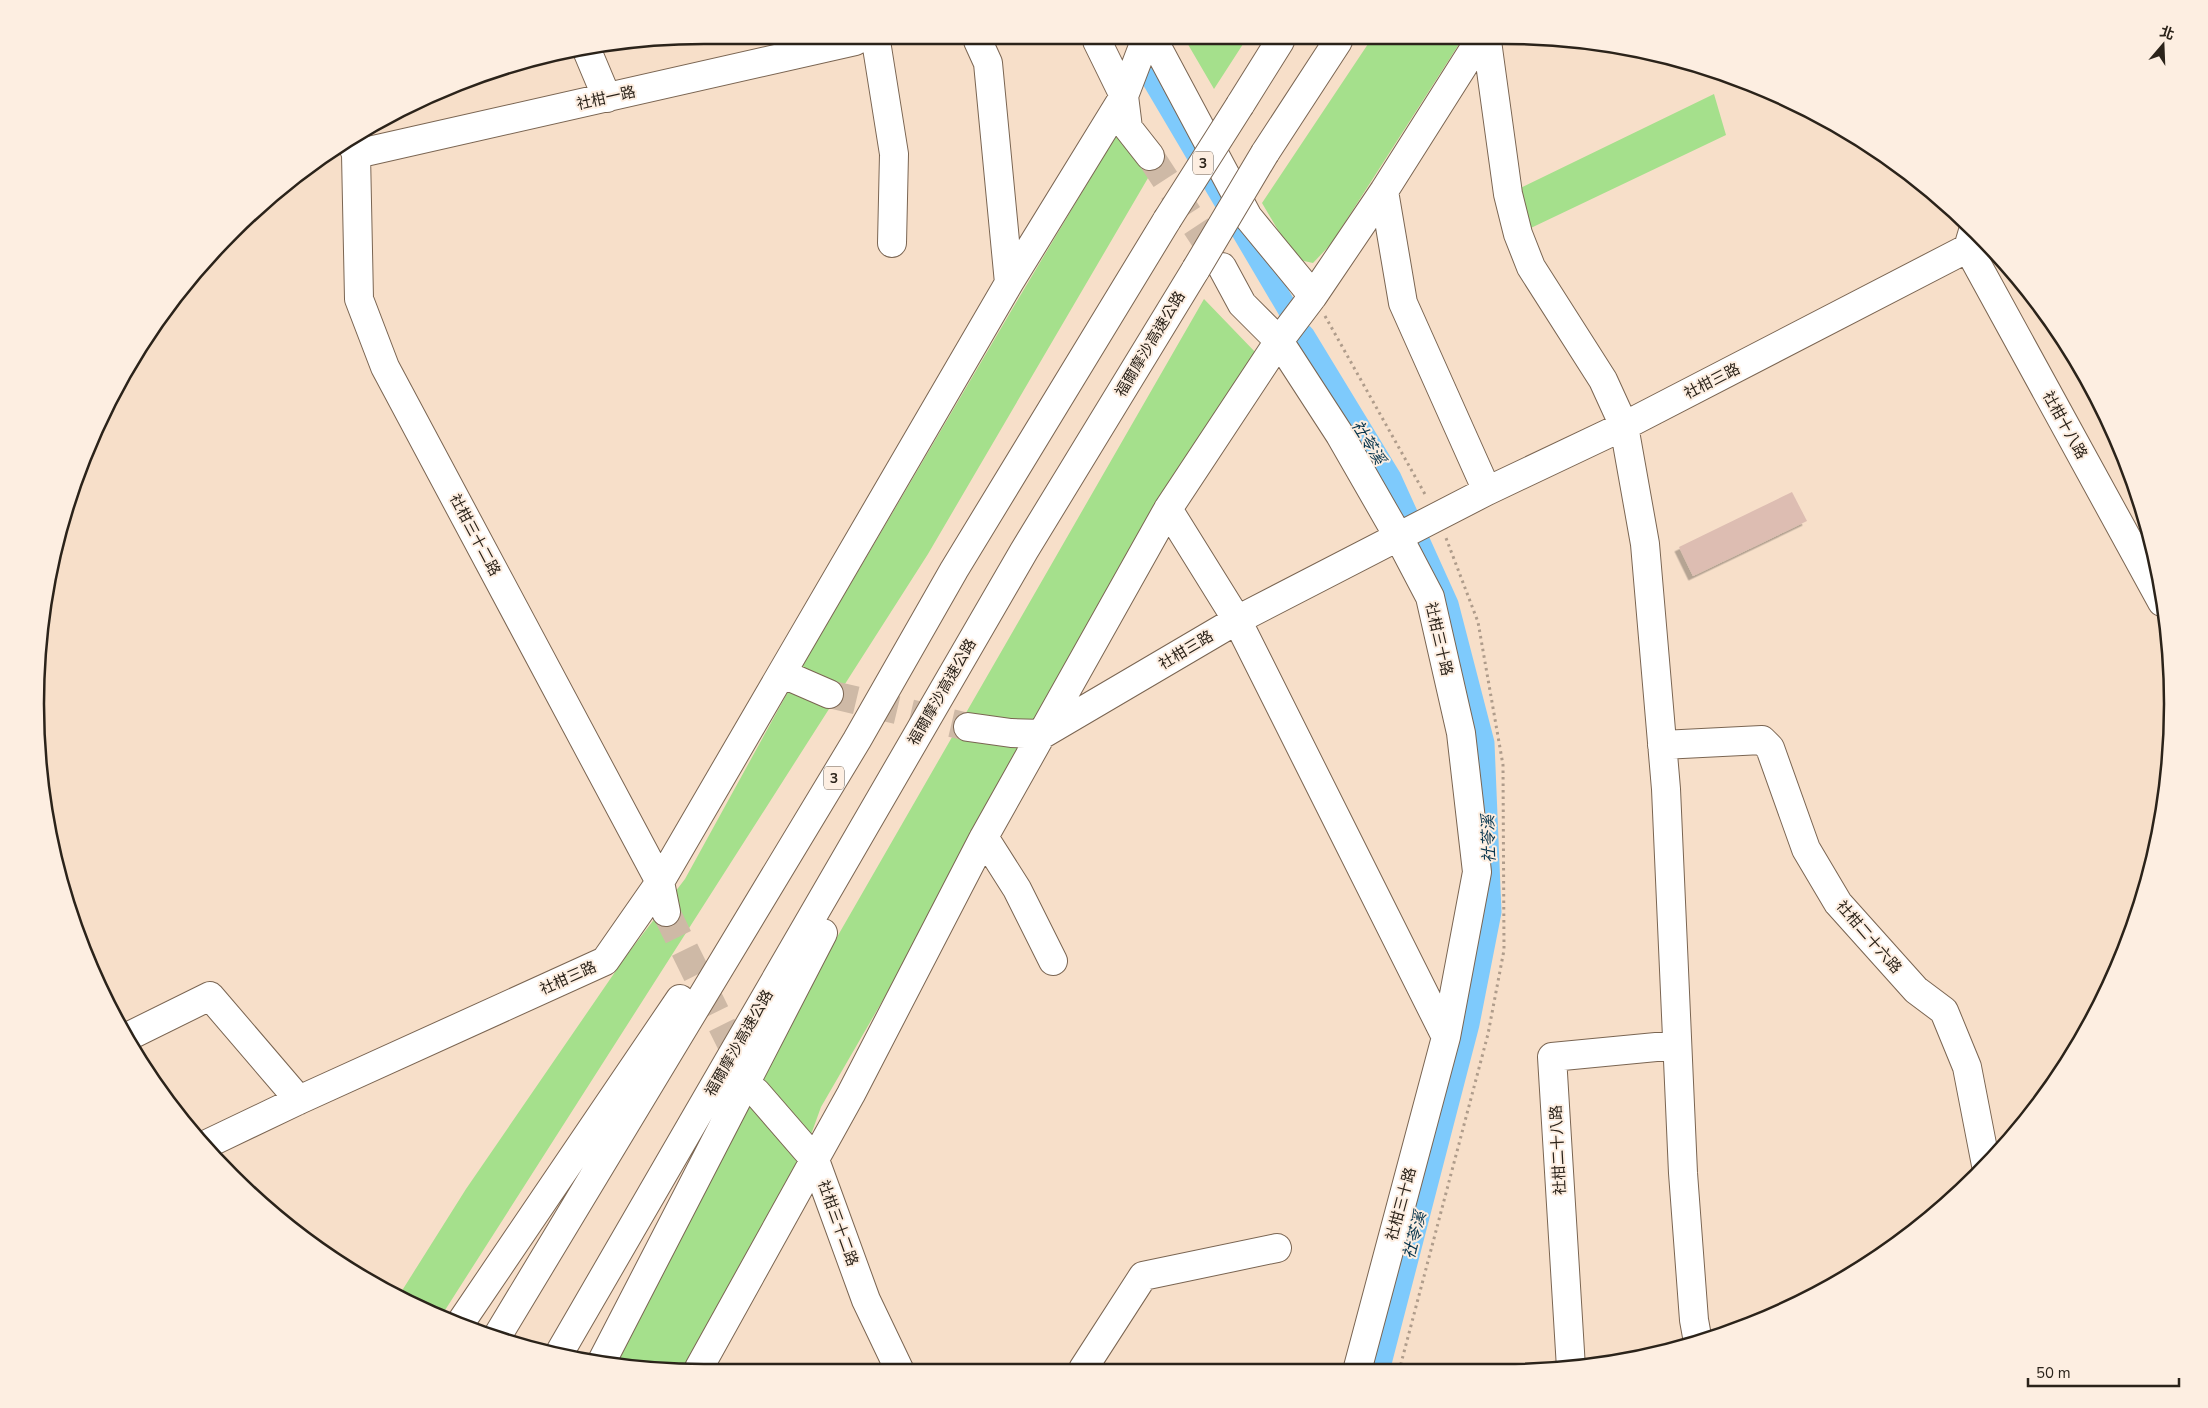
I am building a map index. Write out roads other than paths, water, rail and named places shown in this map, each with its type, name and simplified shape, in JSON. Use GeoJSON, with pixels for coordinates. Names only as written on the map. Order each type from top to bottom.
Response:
{"type":"FeatureCollection","features":[{"type":"Feature","properties":{"kind":"main road","name":"社柑一路"},"geometry":{"type":"LineString","coordinates":[[353,147],[607,98],[842,44]]}},
{"type":"Feature","properties":{"kind":"main road"},"geometry":{"type":"LineString","coordinates":[[876,44],[894,154],[892,243]]}},
{"type":"Feature","properties":{"kind":"main road"},"geometry":{"type":"LineString","coordinates":[[979,44],[988,63],[1010,283]]}},
{"type":"Feature","properties":{"kind":"main road"},"geometry":{"type":"LineString","coordinates":[[1099,44],[1124,96],[1128,128],[1150,156]]}},
{"type":"Feature","properties":{"kind":"main road","name":"社柑三路"},"geometry":{"type":"LineString","coordinates":[[211,1142],[605,961],[660,882],[1010,283],[1124,96],[1144,44]]}},
{"type":"Feature","properties":{"kind":"main road"},"geometry":{"type":"LineString","coordinates":[[1156,44],[1248,217],[1313,296]]}},
{"type":"Feature","properties":{"kind":"main road","name":"3"},"geometry":{"type":"LineString","coordinates":[[500,1332],[857,740],[954,570],[1167,220],[1278,44]]}},
{"type":"Feature","properties":{"kind":"main road","name":"福爾摩沙高速公路"},"geometry":{"type":"LineString","coordinates":[[562,1349],[1024,551],[1265,153],[1336,44]]}},
{"type":"Feature","properties":{"kind":"main road"},"geometry":{"type":"LineString","coordinates":[[701,1364],[815,1160],[984,837],[1168,509],[1279,341],[1313,296],[1384,191],[1476,44]]}},
{"type":"Feature","properties":{"kind":"main road"},"geometry":{"type":"LineString","coordinates":[[1487,44],[1508,194],[1518,234],[1531,267],[1603,380],[1624,426],[1645,544],[1662,745],[1684,1183],[1697,1335]]}},
{"type":"Feature","properties":{"kind":"main road"},"geometry":{"type":"LineString","coordinates":[[588,54],[607,98]]}},
{"type":"Feature","properties":{"kind":"main road","name":"社柑三十二路"},"geometry":{"type":"LineString","coordinates":[[353,147],[359,299],[385,367],[660,882],[666,912]]}},
{"type":"Feature","properties":{"kind":"main road"},"geometry":{"type":"LineString","coordinates":[[1384,191],[1404,302],[1487,491]]}},
{"type":"Feature","properties":{"kind":"main road","name":"社柑三路"},"geometry":{"type":"LineString","coordinates":[[1043,734],[1237,620],[1437,516],[1624,426],[1971,240]]}},
{"type":"Feature","properties":{"kind":"main road","name":"社柑十八路"},"geometry":{"type":"LineString","coordinates":[[1971,240],[2154,587]]}},
{"type":"Feature","properties":{"kind":"main road","name":"社柑三十路"},"geometry":{"type":"LineString","coordinates":[[1222,267],[1242,304],[1279,341],[1340,435],[1398,536],[1430,597],[1460,733],[1477,872],[1446,1037],[1359,1364]]}},
{"type":"Feature","properties":{"kind":"main road"},"geometry":{"type":"LineString","coordinates":[[1168,509],[1237,620],[1446,1037]]}},
{"type":"Feature","properties":{"kind":"main road"},"geometry":{"type":"LineString","coordinates":[[604,1357],[986,616]]}},
{"type":"Feature","properties":{"kind":"main road"},"geometry":{"type":"LineString","coordinates":[[783,674],[829,694]]}},
{"type":"Feature","properties":{"kind":"main road"},"geometry":{"type":"LineString","coordinates":[[968,727],[1011,733],[1043,734]]}},
{"type":"Feature","properties":{"kind":"main road"},"geometry":{"type":"LineString","coordinates":[[463,1319],[857,740]]}},
{"type":"Feature","properties":{"kind":"main road","name":"社柑二十六路"},"geometry":{"type":"LineString","coordinates":[[1662,745],[1762,740],[1770,748],[1806,849],[1838,904],[1916,990],[1944,1011],[1967,1067],[1984,1156]]}},
{"type":"Feature","properties":{"kind":"main road"},"geometry":{"type":"LineString","coordinates":[[984,837],[1017,889],[1053,961]]}},
{"type":"Feature","properties":{"kind":"main road"},"geometry":{"type":"LineString","coordinates":[[132,1034],[210,996],[299,1100]]}},
{"type":"Feature","properties":{"kind":"main road","name":"社柑二十八路"},"geometry":{"type":"LineString","coordinates":[[1571,1361],[1552,1056],[1677,1045]]}},
{"type":"Feature","properties":{"kind":"main road","name":"社柑三十二路"},"geometry":{"type":"LineString","coordinates":[[756,1092],[815,1160],[866,1300],[897,1364]]}},
{"type":"Feature","properties":{"kind":"main road"},"geometry":{"type":"LineString","coordinates":[[1087,1364],[1143,1276],[1277,1248]]}},
{"type":"Feature","properties":{"kind":"waterway","name":"社苓溪"},"geometry":{"type":"LineString","coordinates":[[1150,76],[1290,313]]}},
{"type":"Feature","properties":{"kind":"waterway","name":"社苓溪"},"geometry":{"type":"LineString","coordinates":[[1304,335],[1391,478],[1448,604],[1484,743],[1491,912],[1469,1024],[1381,1364]]}},
{"type":"Feature","properties":{"kind":"tunnel"},"geometry":{"type":"LineString","coordinates":[[1150,156],[1222,266]]}},
{"type":"Feature","properties":{"kind":"tunnel"},"geometry":{"type":"LineString","coordinates":[[829,694],[968,727]]}},
{"type":"Feature","properties":{"kind":"tunnel"},"geometry":{"type":"LineString","coordinates":[[666,912],[744,1070]]}}]}
